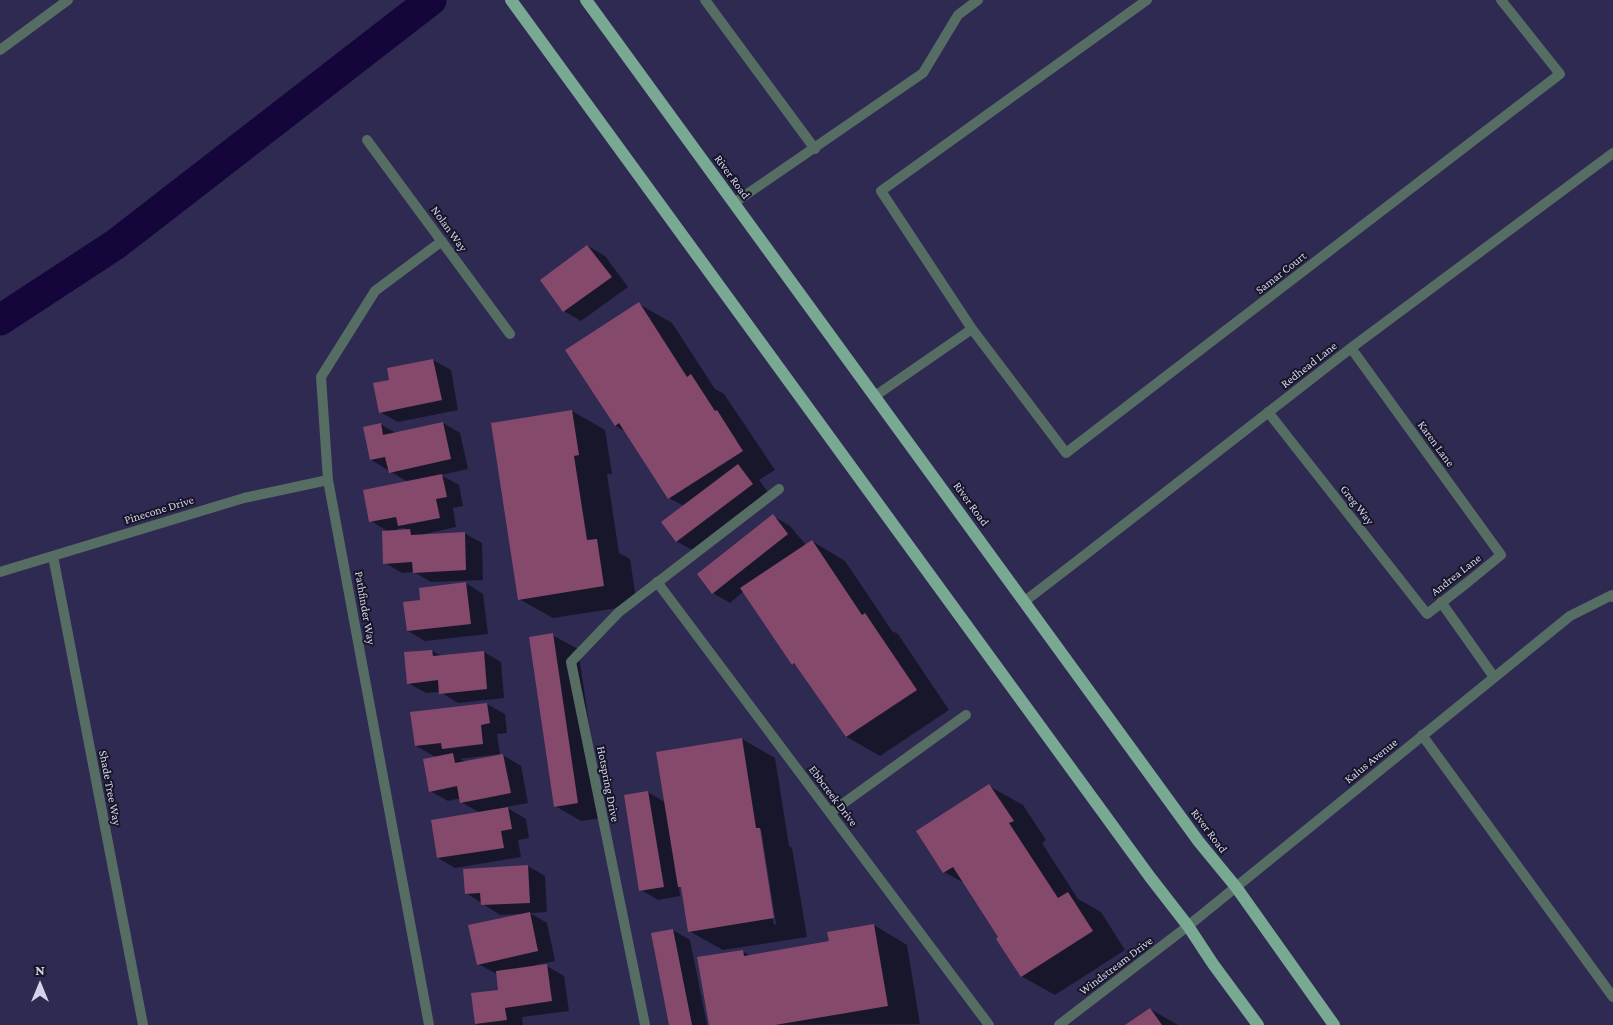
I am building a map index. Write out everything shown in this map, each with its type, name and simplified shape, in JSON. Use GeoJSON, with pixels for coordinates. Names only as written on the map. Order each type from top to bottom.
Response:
{"type":"FeatureCollection","features":[{"type":"Feature","properties":{"kind":"main road"},"geometry":{"type":"LineString","coordinates":[[510,0],[1144,869],[1188,926],[1258,1025]]}},
{"type":"Feature","properties":{"kind":"main road","name":"River Road"},"geometry":{"type":"LineString","coordinates":[[586,0],[1199,842],[1236,887],[1334,1025]]}},
{"type":"Feature","properties":{"kind":"street"},"geometry":{"type":"LineString","coordinates":[[0,50],[68,0]]}},
{"type":"Feature","properties":{"kind":"street"},"geometry":{"type":"LineString","coordinates":[[705,0],[815,149]]}},
{"type":"Feature","properties":{"kind":"street"},"geometry":{"type":"LineString","coordinates":[[734,203],[923,73],[958,15],[978,0]]}},
{"type":"Feature","properties":{"kind":"street","name":"Samar Court"},"geometry":{"type":"LineString","coordinates":[[1147,0],[881,191],[972,329],[1066,454],[1560,74],[1502,0]]}},
{"type":"Feature","properties":{"kind":"street","name":"Nolan Way"},"geometry":{"type":"LineString","coordinates":[[367,140],[510,334]]}},
{"type":"Feature","properties":{"kind":"street","name":"Redhead Lane"},"geometry":{"type":"LineString","coordinates":[[1025,601],[1351,348],[1613,153]]}},
{"type":"Feature","properties":{"kind":"street","name":"Pathfinder Way"},"geometry":{"type":"LineString","coordinates":[[429,1025],[328,480],[321,377],[375,291],[442,241]]}},
{"type":"Feature","properties":{"kind":"street"},"geometry":{"type":"LineString","coordinates":[[875,396],[972,329]]}},
{"type":"Feature","properties":{"kind":"street","name":"Karen Lane"},"geometry":{"type":"LineString","coordinates":[[1351,348],[1501,555]]}},
{"type":"Feature","properties":{"kind":"street","name":"Greg Way"},"geometry":{"type":"LineString","coordinates":[[1268,412],[1426,614]]}},
{"type":"Feature","properties":{"kind":"street","name":"Pinecone Drive"},"geometry":{"type":"LineString","coordinates":[[0,572],[244,498],[328,480]]}},
{"type":"Feature","properties":{"kind":"street"},"geometry":{"type":"LineString","coordinates":[[657,582],[779,489]]}},
{"type":"Feature","properties":{"kind":"street","name":"Andrea Lane"},"geometry":{"type":"LineString","coordinates":[[1426,614],[1501,555]]}},
{"type":"Feature","properties":{"kind":"street","name":"Shade Tree Way"},"geometry":{"type":"LineString","coordinates":[[53,556],[143,1025]]}},
{"type":"Feature","properties":{"kind":"street","name":"Ebbcreek Drive"},"geometry":{"type":"LineString","coordinates":[[657,582],[990,1025]]}},
{"type":"Feature","properties":{"kind":"street","name":"Hotspring Drive"},"geometry":{"type":"LineString","coordinates":[[645,1025],[571,662],[619,612],[657,582]]}},
{"type":"Feature","properties":{"kind":"street","name":"Kalus Avenue"},"geometry":{"type":"LineString","coordinates":[[1188,926],[1570,616],[1613,595]]}},
{"type":"Feature","properties":{"kind":"street"},"geometry":{"type":"LineString","coordinates":[[1441,602],[1494,677]]}},
{"type":"Feature","properties":{"kind":"street"},"geometry":{"type":"LineString","coordinates":[[830,813],[966,715]]}},
{"type":"Feature","properties":{"kind":"street"},"geometry":{"type":"LineString","coordinates":[[1422,736],[1613,997]]}},
{"type":"Feature","properties":{"kind":"street","name":"Windstream Drive"},"geometry":{"type":"LineString","coordinates":[[1059,1025],[1188,926]]}},
{"type":"Feature","properties":{"kind":"building"},"geometry":{"type":"Polygon","coordinates":[[[587,245],[612,277],[563,312],[540,280],[587,245]]]}},
{"type":"Feature","properties":{"kind":"building"},"geometry":{"type":"Polygon","coordinates":[[[639,302],[687,377],[691,374],[743,451],[668,499],[619,423],[615,426],[565,350],[639,302]]]}},
{"type":"Feature","properties":{"kind":"building"},"geometry":{"type":"Polygon","coordinates":[[[433,359],[442,400],[379,413],[373,383],[389,380],[387,368],[433,359]]]}},
{"type":"Feature","properties":{"kind":"building"},"geometry":{"type":"Polygon","coordinates":[[[572,410],[579,455],[574,456],[587,540],[597,539],[604,586],[518,600],[491,423],[572,410]]]}},
{"type":"Feature","properties":{"kind":"building"},"geometry":{"type":"Polygon","coordinates":[[[443,422],[451,459],[389,473],[385,457],[370,460],[363,427],[381,423],[383,435],[443,422]]]}},
{"type":"Feature","properties":{"kind":"building"},"geometry":{"type":"Polygon","coordinates":[[[738,464],[753,484],[676,542],[661,522],[738,464]]]}},
{"type":"Feature","properties":{"kind":"building"},"geometry":{"type":"Polygon","coordinates":[[[442,474],[447,497],[436,499],[440,518],[398,526],[396,517],[369,522],[363,490],[442,474]]]}},
{"type":"Feature","properties":{"kind":"building"},"geometry":{"type":"Polygon","coordinates":[[[773,514],[788,534],[712,594],[697,574],[773,514]]]}},
{"type":"Feature","properties":{"kind":"building"},"geometry":{"type":"Polygon","coordinates":[[[410,529],[411,535],[465,532],[466,570],[413,573],[412,562],[383,564],[382,531],[410,529]]]}},
{"type":"Feature","properties":{"kind":"building"},"geometry":{"type":"Polygon","coordinates":[[[812,540],[862,615],[865,613],[917,690],[846,737],[794,663],[792,665],[740,588],[812,540]]]}},
{"type":"Feature","properties":{"kind":"building"},"geometry":{"type":"Polygon","coordinates":[[[466,582],[471,624],[407,631],[403,602],[420,600],[419,588],[466,582]]]}},
{"type":"Feature","properties":{"kind":"building"},"geometry":{"type":"Polygon","coordinates":[[[553,633],[578,803],[554,807],[529,637],[553,633]]]}},
{"type":"Feature","properties":{"kind":"building"},"geometry":{"type":"Polygon","coordinates":[[[432,650],[433,656],[484,651],[487,689],[439,694],[438,680],[407,684],[404,652],[432,650]]]}},
{"type":"Feature","properties":{"kind":"building"},"geometry":{"type":"Polygon","coordinates":[[[487,703],[490,723],[481,725],[483,744],[442,749],[441,743],[415,746],[410,712],[487,703]]]}},
{"type":"Feature","properties":{"kind":"building"},"geometry":{"type":"Polygon","coordinates":[[[742,738],[756,828],[760,828],[774,918],[688,932],[681,887],[678,887],[656,752],[742,738]]]}},
{"type":"Feature","properties":{"kind":"building"},"geometry":{"type":"Polygon","coordinates":[[[453,753],[455,763],[503,754],[511,793],[460,803],[457,786],[429,792],[423,759],[453,753]]]}},
{"type":"Feature","properties":{"kind":"building"},"geometry":{"type":"Polygon","coordinates":[[[989,784],[1014,821],[1009,823],[1058,898],[1068,892],[1093,931],[1021,977],[953,867],[943,873],[916,831],[989,784]]]}},
{"type":"Feature","properties":{"kind":"building"},"geometry":{"type":"Polygon","coordinates":[[[648,791],[664,887],[639,891],[624,795],[648,791]]]}},
{"type":"Feature","properties":{"kind":"building"},"geometry":{"type":"Polygon","coordinates":[[[508,807],[512,829],[501,831],[504,848],[437,858],[431,820],[508,807]]]}},
{"type":"Feature","properties":{"kind":"building"},"geometry":{"type":"Polygon","coordinates":[[[528,865],[530,903],[481,905],[480,893],[465,894],[463,869],[528,865]]]}},
{"type":"Feature","properties":{"kind":"building"},"geometry":{"type":"Polygon","coordinates":[[[530,912],[538,951],[477,965],[468,925],[530,912]]]}},
{"type":"Feature","properties":{"kind":"building"},"geometry":{"type":"Polygon","coordinates":[[[874,924],[888,1006],[775,1025],[709,1025],[697,957],[743,950],[744,956],[829,941],[827,932],[874,924]]]}},
{"type":"Feature","properties":{"kind":"building"},"geometry":{"type":"Polygon","coordinates":[[[673,929],[692,1025],[669,1025],[651,933],[673,929]]]}},
{"type":"Feature","properties":{"kind":"building"},"geometry":{"type":"Polygon","coordinates":[[[547,964],[552,1001],[505,1008],[507,1020],[475,1024],[471,993],[498,990],[496,971],[547,964]]]}},
{"type":"Feature","properties":{"kind":"building"},"geometry":{"type":"Polygon","coordinates":[[[1150,1008],[1162,1025],[1125,1025],[1150,1008]]]}},
{"type":"Feature","properties":{"kind":"waterway"},"geometry":{"type":"LineString","coordinates":[[0,320],[116,244],[431,0]]}}]}
